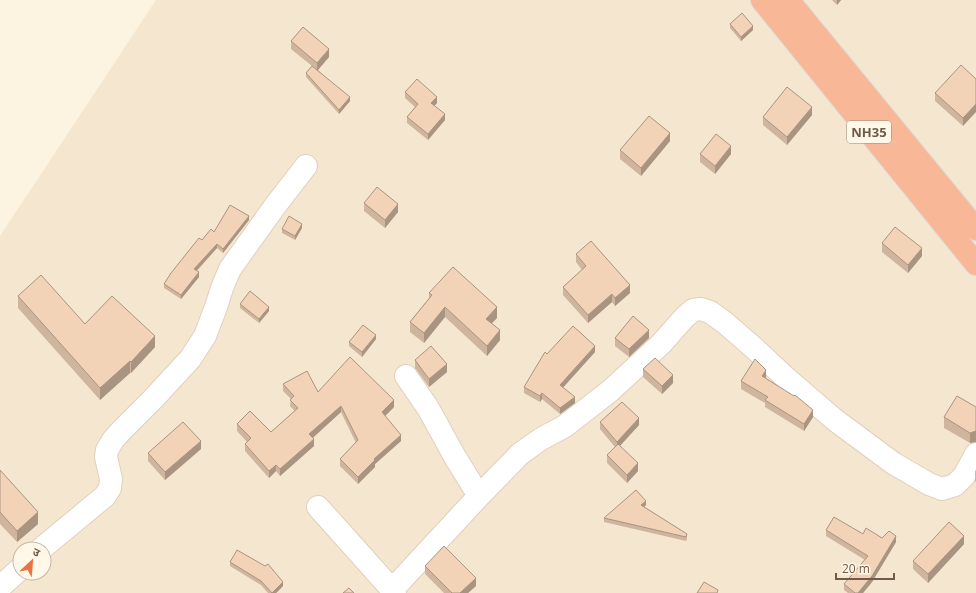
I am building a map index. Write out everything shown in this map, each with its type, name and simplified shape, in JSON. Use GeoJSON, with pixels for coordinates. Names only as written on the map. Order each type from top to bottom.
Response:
{"type":"FeatureCollection","features":[{"type":"Feature","properties":{"kind":"highway","name":"NH35"},"geometry":{"type":"LineString","coordinates":[[762,0],[976,264]]}},
{"type":"Feature","properties":{"kind":"highway","name":"NH35"},"geometry":{"type":"LineString","coordinates":[[788,0],[976,229]]}},
{"type":"Feature","properties":{"kind":"street"},"geometry":{"type":"LineString","coordinates":[[51,541],[105,496],[110,488],[111,479],[106,458],[107,450],[113,440],[154,399],[190,359],[205,336],[230,268],[306,166]]}},
{"type":"Feature","properties":{"kind":"street"},"geometry":{"type":"LineString","coordinates":[[318,507],[394,591],[479,496],[520,454],[540,439],[565,426],[600,400],[661,344],[684,318],[694,310],[701,308],[710,312],[724,322],[790,382],[835,420],[893,463],[928,484],[942,488],[955,485],[964,476],[976,454]]}},
{"type":"Feature","properties":{"kind":"street"},"geometry":{"type":"LineString","coordinates":[[406,376],[428,408],[455,457],[479,496]]}},
{"type":"Feature","properties":{"kind":"street"},"geometry":{"type":"LineString","coordinates":[[0,587],[12,576]]}},
{"type":"Feature","properties":{"kind":"shaded area"},"geometry":{"type":"Polygon","coordinates":[[[156,0],[976,0],[976,593],[0,593],[0,236],[156,0]]]}},
{"type":"Feature","properties":{"kind":"building"},"geometry":{"type":"Polygon","coordinates":[[[742,13],[753,26],[741,37],[730,24],[742,13]]]}},
{"type":"Feature","properties":{"kind":"building"},"geometry":{"type":"Polygon","coordinates":[[[303,27],[329,49],[317,63],[291,41],[303,27]]]}},
{"type":"Feature","properties":{"kind":"building"},"geometry":{"type":"Polygon","coordinates":[[[961,65],[976,79],[976,104],[963,118],[935,93],[961,65]]]}},
{"type":"Feature","properties":{"kind":"building"},"geometry":{"type":"Polygon","coordinates":[[[312,66],[350,97],[339,110],[306,73],[312,66]]]}},
{"type":"Feature","properties":{"kind":"building"},"geometry":{"type":"Polygon","coordinates":[[[417,79],[437,97],[431,103],[445,114],[428,134],[407,117],[418,104],[405,92],[417,79]]]}},
{"type":"Feature","properties":{"kind":"building"},"geometry":{"type":"Polygon","coordinates":[[[787,87],[812,107],[787,137],[763,117],[787,87]]]}},
{"type":"Feature","properties":{"kind":"building"},"geometry":{"type":"Polygon","coordinates":[[[649,116],[670,133],[641,168],[620,150],[649,116]]]}},
{"type":"Feature","properties":{"kind":"building"},"geometry":{"type":"Polygon","coordinates":[[[716,134],[731,146],[715,166],[700,154],[716,134]]]}},
{"type":"Feature","properties":{"kind":"building"},"geometry":{"type":"Polygon","coordinates":[[[377,187],[398,204],[385,220],[364,203],[377,187]]]}},
{"type":"Feature","properties":{"kind":"building"},"geometry":{"type":"Polygon","coordinates":[[[230,205],[249,216],[223,249],[217,244],[194,269],[199,272],[181,295],[164,284],[199,238],[202,240],[211,229],[214,232],[230,205]]]}},
{"type":"Feature","properties":{"kind":"building"},"geometry":{"type":"Polygon","coordinates":[[[289,216],[302,224],[295,236],[282,229],[289,216]]]}},
{"type":"Feature","properties":{"kind":"building"},"geometry":{"type":"Polygon","coordinates":[[[895,227],[922,248],[908,265],[882,243],[895,227]]]}},
{"type":"Feature","properties":{"kind":"building"},"geometry":{"type":"Polygon","coordinates":[[[591,241],[630,285],[615,298],[612,294],[588,315],[563,287],[586,266],[576,254],[591,241]]]}},
{"type":"Feature","properties":{"kind":"building"},"geometry":{"type":"Polygon","coordinates":[[[453,267],[497,307],[486,319],[500,330],[487,346],[445,307],[424,333],[410,322],[432,295],[429,293],[453,267]]]}},
{"type":"Feature","properties":{"kind":"building"},"geometry":{"type":"Polygon","coordinates":[[[41,275],[85,324],[112,296],[155,336],[131,362],[130,361],[100,388],[18,296],[41,275]]]}},
{"type":"Feature","properties":{"kind":"building"},"geometry":{"type":"Polygon","coordinates":[[[250,291],[269,307],[259,319],[240,304],[250,291]]]}},
{"type":"Feature","properties":{"kind":"building"},"geometry":{"type":"Polygon","coordinates":[[[633,316],[649,330],[629,349],[615,338],[633,316]]]}},
{"type":"Feature","properties":{"kind":"building"},"geometry":{"type":"Polygon","coordinates":[[[363,325],[376,335],[362,352],[349,342],[363,325]]]}},
{"type":"Feature","properties":{"kind":"building"},"geometry":{"type":"Polygon","coordinates":[[[573,326],[595,346],[560,385],[575,397],[560,408],[542,393],[540,396],[524,387],[545,352],[547,354],[573,326]]]}},
{"type":"Feature","properties":{"kind":"building"},"geometry":{"type":"Polygon","coordinates":[[[431,346],[447,364],[429,379],[415,360],[431,346]]]}},
{"type":"Feature","properties":{"kind":"building"},"geometry":{"type":"Polygon","coordinates":[[[350,357],[394,400],[382,412],[401,435],[374,459],[375,460],[358,477],[340,459],[358,440],[341,406],[309,434],[314,439],[280,469],[276,465],[269,471],[245,444],[251,438],[237,424],[250,411],[271,432],[298,408],[290,400],[294,396],[283,384],[307,371],[318,392],[350,357]]]}},
{"type":"Feature","properties":{"kind":"building"},"geometry":{"type":"Polygon","coordinates":[[[655,358],[673,375],[662,386],[643,369],[655,358]]]}},
{"type":"Feature","properties":{"kind":"building"},"geometry":{"type":"Polygon","coordinates":[[[755,359],[766,370],[762,376],[794,396],[795,395],[813,410],[804,424],[765,400],[768,397],[741,381],[755,359]]]}},
{"type":"Feature","properties":{"kind":"building"},"geometry":{"type":"Polygon","coordinates":[[[957,396],[976,407],[976,431],[970,433],[944,417],[957,396]]]}},
{"type":"Feature","properties":{"kind":"building"},"geometry":{"type":"Polygon","coordinates":[[[622,402],[639,418],[617,442],[600,422],[622,402]]]}},
{"type":"Feature","properties":{"kind":"building"},"geometry":{"type":"Polygon","coordinates":[[[183,422],[201,441],[165,472],[148,453],[183,422]]]}},
{"type":"Feature","properties":{"kind":"building"},"geometry":{"type":"Polygon","coordinates":[[[618,444],[638,463],[627,475],[607,455],[618,444]]]}},
{"type":"Feature","properties":{"kind":"building"},"geometry":{"type":"Polygon","coordinates":[[[0,470],[38,512],[17,531],[0,512],[0,470]]]}},
{"type":"Feature","properties":{"kind":"building"},"geometry":{"type":"Polygon","coordinates":[[[636,490],[646,501],[641,505],[687,534],[686,537],[604,518],[636,490]]]}},
{"type":"Feature","properties":{"kind":"building"},"geometry":{"type":"Polygon","coordinates":[[[834,517],[863,534],[866,528],[882,538],[889,531],[896,536],[872,576],[858,593],[855,593],[844,584],[868,556],[826,530],[834,517]]]}},
{"type":"Feature","properties":{"kind":"building"},"geometry":{"type":"Polygon","coordinates":[[[949,522],[964,536],[928,574],[913,561],[949,522]]]}},
{"type":"Feature","properties":{"kind":"building"},"geometry":{"type":"Polygon","coordinates":[[[444,546],[476,578],[460,593],[452,593],[425,566],[444,546]]]}},
{"type":"Feature","properties":{"kind":"building"},"geometry":{"type":"Polygon","coordinates":[[[237,550],[265,566],[268,564],[283,582],[272,593],[261,581],[230,562],[237,550]]]}},
{"type":"Feature","properties":{"kind":"building"},"geometry":{"type":"Polygon","coordinates":[[[704,582],[718,590],[717,593],[697,593],[704,582]]]}},
{"type":"Feature","properties":{"kind":"building"},"geometry":{"type":"Polygon","coordinates":[[[349,588],[354,593],[343,593],[349,588]]]}}]}
